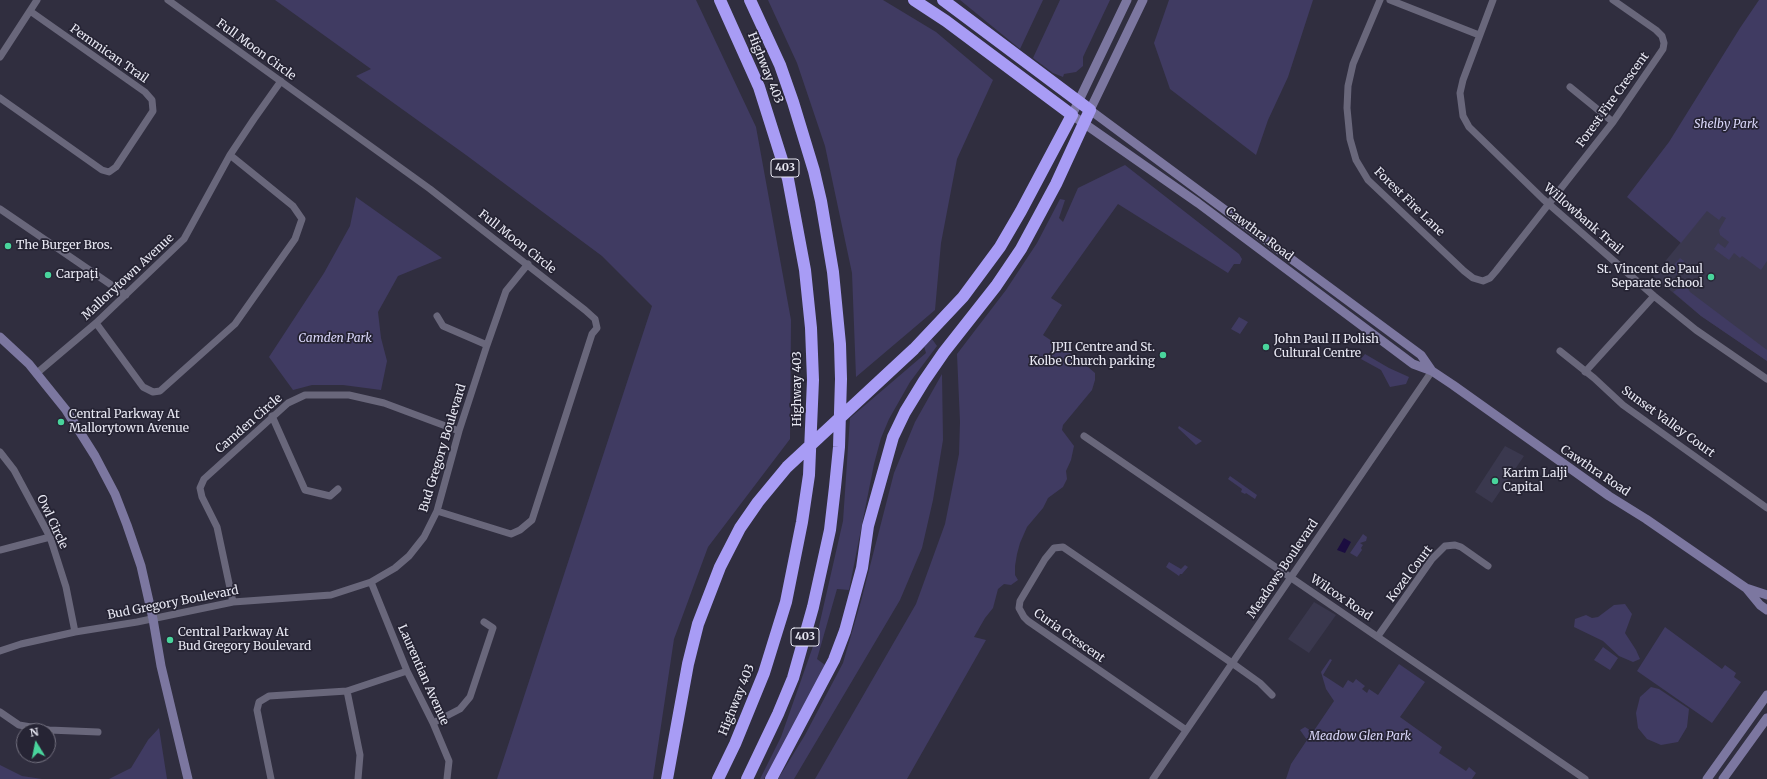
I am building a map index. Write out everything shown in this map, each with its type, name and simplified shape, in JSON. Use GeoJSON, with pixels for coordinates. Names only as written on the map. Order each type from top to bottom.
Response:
{"type":"FeatureCollection","features":[{"type":"Feature","properties":{"kind":"highway","name":"Highway 403"},"geometry":{"type":"LineString","coordinates":[[718,779],[746,718],[764,673],[786,602],[802,522],[809,475],[813,380],[811,328],[805,270],[788,179],[759,87],[720,0]]}},
{"type":"Feature","properties":{"kind":"highway","name":"Highway 403"},"geometry":{"type":"LineString","coordinates":[[747,779],[778,714],[792,678],[813,607],[830,530],[839,446],[841,379],[840,337],[833,272],[824,214],[814,170],[798,116],[780,65],[750,0]]}},
{"type":"Feature","properties":{"kind":"highway"},"geometry":{"type":"LineString","coordinates":[[666,779],[688,664],[702,612],[730,546],[749,515],[768,490],[801,453],[939,324],[982,274],[1021,211],[1072,116],[946,20],[914,0]]}},
{"type":"Feature","properties":{"kind":"highway"},"geometry":{"type":"LineString","coordinates":[[771,779],[834,660],[845,632],[862,568],[868,526],[893,437],[905,412],[924,381],[944,352],[996,286],[1021,249],[1056,184],[1090,110],[943,0]]}},
{"type":"Feature","properties":{"kind":"main road"},"geometry":{"type":"LineString","coordinates":[[1072,116],[1127,0]]}},
{"type":"Feature","properties":{"kind":"main road"},"geometry":{"type":"LineString","coordinates":[[1090,110],[1143,0]]}},
{"type":"Feature","properties":{"kind":"main road","name":"Cawthra Road"},"geometry":{"type":"LineString","coordinates":[[1090,110],[1422,355],[1432,371]]}},
{"type":"Feature","properties":{"kind":"main road","name":"Cawthra Road"},"geometry":{"type":"LineString","coordinates":[[1072,116],[1198,203],[1413,364],[1432,371],[1609,496],[1646,519],[1746,588],[1760,605],[1767,610]]}},
{"type":"Feature","properties":{"kind":"main road"},"geometry":{"type":"LineString","coordinates":[[0,337],[37,373],[74,422],[109,481],[136,549],[153,619],[161,666],[188,779]]}},
{"type":"Feature","properties":{"kind":"main road","name":"Cawthra Road"},"geometry":{"type":"LineString","coordinates":[[1746,588],[1767,595]]}},
{"type":"Feature","properties":{"kind":"main road"},"geometry":{"type":"LineString","coordinates":[[1707,779],[1767,695]]}},
{"type":"Feature","properties":{"kind":"main road"},"geometry":{"type":"LineString","coordinates":[[1723,779],[1767,718]]}},
{"type":"Feature","properties":{"kind":"street"},"geometry":{"type":"LineString","coordinates":[[0,57],[37,0]]}},
{"type":"Feature","properties":{"kind":"street","name":"Full Moon Circle"},"geometry":{"type":"LineString","coordinates":[[168,0],[430,189],[528,264],[595,319],[597,328],[592,334],[532,520],[520,530],[511,534],[437,511]]}},
{"type":"Feature","properties":{"kind":"street","name":"Forest Fire Lane"},"geometry":{"type":"LineString","coordinates":[[1380,0],[1353,64],[1348,86],[1347,108],[1352,149],[1360,169],[1368,180],[1464,271],[1473,278],[1483,281],[1490,278],[1496,271],[1549,204]]}},
{"type":"Feature","properties":{"kind":"street"},"geometry":{"type":"LineString","coordinates":[[1390,0],[1479,35],[1493,0]]}},
{"type":"Feature","properties":{"kind":"street","name":"Forest Fire Crescent"},"geometry":{"type":"LineString","coordinates":[[1549,204],[1613,122],[1663,49],[1664,43],[1662,36],[1656,30],[1613,0]]}},
{"type":"Feature","properties":{"kind":"street","name":"Pemmican Trail"},"geometry":{"type":"LineString","coordinates":[[0,98],[102,170],[109,172],[116,167],[153,111],[152,100],[145,92],[30,11]]}},
{"type":"Feature","properties":{"kind":"street","name":"Willowbank Trail"},"geometry":{"type":"LineString","coordinates":[[1479,35],[1461,87],[1460,104],[1463,116],[1477,137],[1549,204],[1654,296],[1696,330],[1767,379]]}},
{"type":"Feature","properties":{"kind":"street","name":"Mallorytown Avenue"},"geometry":{"type":"LineString","coordinates":[[37,373],[96,323],[184,239],[230,155],[281,82]]}},
{"type":"Feature","properties":{"kind":"street"},"geometry":{"type":"LineString","coordinates":[[1570,87],[1613,122]]}},
{"type":"Feature","properties":{"kind":"street"},"geometry":{"type":"LineString","coordinates":[[96,323],[143,387],[153,392],[160,391],[235,324],[295,239],[302,219],[293,206],[230,155]]}},
{"type":"Feature","properties":{"kind":"street"},"geometry":{"type":"LineString","coordinates":[[0,209],[126,295]]}},
{"type":"Feature","properties":{"kind":"street","name":"Bud Gregory Boulevard"},"geometry":{"type":"LineString","coordinates":[[0,651],[21,644],[75,632],[153,619],[233,602],[332,595],[371,582],[394,568],[409,556],[424,537],[437,511],[459,431],[506,291],[528,264]]}},
{"type":"Feature","properties":{"kind":"street"},"geometry":{"type":"LineString","coordinates":[[1585,372],[1654,296]]}},
{"type":"Feature","properties":{"kind":"street"},"geometry":{"type":"LineString","coordinates":[[437,316],[443,326],[487,345]]}},
{"type":"Feature","properties":{"kind":"street","name":"Sunset Valley Court"},"geometry":{"type":"LineString","coordinates":[[1560,351],[1623,405],[1767,508]]}},
{"type":"Feature","properties":{"kind":"street","name":"Meadows Boulevard"},"geometry":{"type":"LineString","coordinates":[[1153,779],[1432,371]]}},
{"type":"Feature","properties":{"kind":"street","name":"Camden Circle"},"geometry":{"type":"LineString","coordinates":[[233,602],[217,526],[202,497],[200,488],[204,479],[288,403],[306,395],[349,395],[384,403],[459,431]]}},
{"type":"Feature","properties":{"kind":"street"},"geometry":{"type":"LineString","coordinates":[[272,416],[305,490],[330,496],[338,489]]}},
{"type":"Feature","properties":{"kind":"street","name":"Wilcox Road"},"geometry":{"type":"LineString","coordinates":[[1084,436],[1585,779]]}},
{"type":"Feature","properties":{"kind":"street","name":"Owl Circle"},"geometry":{"type":"LineString","coordinates":[[0,452],[14,470],[50,537],[66,587],[75,632]]}},
{"type":"Feature","properties":{"kind":"street"},"geometry":{"type":"LineString","coordinates":[[0,550],[50,537]]}},
{"type":"Feature","properties":{"kind":"street","name":"Kozel Court"},"geometry":{"type":"LineString","coordinates":[[1378,636],[1432,559],[1445,546],[1455,545],[1461,547],[1488,566]]}},
{"type":"Feature","properties":{"kind":"street","name":"Curia Crescent"},"geometry":{"type":"LineString","coordinates":[[1186,730],[1026,620],[1020,612],[1020,601],[1044,559],[1054,548],[1063,547],[1232,663],[1260,683],[1272,695]]}},
{"type":"Feature","properties":{"kind":"street","name":"Laurentian Avenue"},"geometry":{"type":"LineString","coordinates":[[371,582],[407,671],[433,723],[449,761],[447,779]]}},
{"type":"Feature","properties":{"kind":"street"},"geometry":{"type":"LineString","coordinates":[[433,723],[460,709],[470,698],[493,628],[484,622]]}},
{"type":"Feature","properties":{"kind":"street"},"geometry":{"type":"LineString","coordinates":[[271,779],[257,710],[259,702],[269,696],[347,691],[407,671]]}},
{"type":"Feature","properties":{"kind":"street"},"geometry":{"type":"LineString","coordinates":[[347,691],[360,754],[358,779]]}},
{"type":"Feature","properties":{"kind":"street"},"geometry":{"type":"LineString","coordinates":[[0,712],[19,725],[48,730],[98,732]]}},
{"type":"Feature","properties":{"kind":"shaded area","name":"St. Vincent de Paul Separate School"},"geometry":{"type":"Polygon","coordinates":[[[1719,196],[1767,231],[1767,361],[1701,316],[1653,276],[1719,196]]]}},
{"type":"Feature","properties":{"kind":"shaded area","name":"Karim Lalji Capital"},"geometry":{"type":"Polygon","coordinates":[[[1505,446],[1524,456],[1492,503],[1475,492],[1505,446]]]}},
{"type":"Feature","properties":{"kind":"shaded area"},"geometry":{"type":"Polygon","coordinates":[[[1344,538],[1351,542],[1345,553],[1337,550],[1344,538]]]}},
{"type":"Feature","properties":{"kind":"shaded area"},"geometry":{"type":"Polygon","coordinates":[[[1314,602],[1336,615],[1309,653],[1288,639],[1314,602]]]}},
{"type":"Feature","properties":{"kind":"green space"},"geometry":{"type":"Polygon","coordinates":[[[275,0],[696,0],[756,127],[791,320],[790,439],[708,547],[674,639],[653,779],[497,779],[652,306],[602,256],[466,155],[356,76],[371,69],[275,0]]]}},
{"type":"Feature","properties":{"kind":"green space"},"geometry":{"type":"Polygon","coordinates":[[[768,0],[883,0],[936,32],[993,80],[957,159],[941,243],[935,310],[856,377],[852,273],[825,146],[797,63],[768,0]]]}},
{"type":"Feature","properties":{"kind":"green space"},"geometry":{"type":"Polygon","coordinates":[[[960,0],[1043,0],[1020,49],[960,0]]]}},
{"type":"Feature","properties":{"kind":"green space"},"geometry":{"type":"Polygon","coordinates":[[[1060,0],[1110,0],[1083,57],[1083,66],[1076,72],[1064,74],[1063,77],[1053,73],[1033,58],[1060,0]]]}},
{"type":"Feature","properties":{"kind":"green space"},"geometry":{"type":"Polygon","coordinates":[[[1169,0],[1313,0],[1288,77],[1268,120],[1256,155],[1170,89],[1154,43],[1169,0]]]}},
{"type":"Feature","properties":{"kind":"green space","name":"Shelby Park"},"geometry":{"type":"Polygon","coordinates":[[[1759,0],[1767,0],[1767,261],[1761,270],[1742,256],[1740,258],[1734,253],[1729,260],[1714,249],[1718,243],[1725,248],[1729,242],[1720,235],[1719,230],[1726,218],[1722,216],[1719,220],[1707,211],[1681,243],[1627,197],[1669,142],[1759,0]]]}},
{"type":"Feature","properties":{"kind":"green space"},"geometry":{"type":"Polygon","coordinates":[[[1125,165],[1239,254],[1242,259],[1240,264],[1234,264],[1228,273],[1118,204],[1051,298],[1062,305],[1043,335],[1080,360],[1095,373],[1095,380],[1092,390],[1063,425],[1062,430],[1074,446],[1071,460],[1066,471],[1067,479],[1063,487],[1048,498],[1043,508],[1027,527],[1017,554],[1015,575],[1018,580],[1011,585],[1004,584],[998,589],[993,608],[985,618],[974,637],[986,640],[907,779],[815,779],[916,604],[945,524],[959,454],[960,422],[957,354],[1006,290],[1037,243],[1060,199],[1065,200],[1059,218],[1063,222],[1078,188],[1125,165]]]}},
{"type":"Feature","properties":{"kind":"green space","name":"Camden Park"},"geometry":{"type":"Polygon","coordinates":[[[356,197],[442,258],[398,276],[378,312],[381,338],[387,361],[381,390],[343,385],[312,385],[293,390],[269,357],[324,273],[350,226],[356,197]]]}},
{"type":"Feature","properties":{"kind":"green space"},"geometry":{"type":"Polygon","coordinates":[[[1680,258],[1684,261],[1680,274],[1669,275],[1671,268],[1680,258]]]}},
{"type":"Feature","properties":{"kind":"green space"},"geometry":{"type":"Polygon","coordinates":[[[1682,286],[1686,286],[1690,292],[1767,350],[1767,361],[1701,316],[1673,292],[1682,286]]]}},
{"type":"Feature","properties":{"kind":"green space"},"geometry":{"type":"Polygon","coordinates":[[[1239,317],[1248,322],[1240,334],[1231,329],[1239,317]]]}},
{"type":"Feature","properties":{"kind":"green space"},"geometry":{"type":"Polygon","coordinates":[[[932,339],[937,346],[910,382],[889,419],[881,438],[874,464],[849,590],[837,589],[817,659],[825,665],[807,703],[764,779],[760,779],[781,737],[817,635],[843,521],[850,418],[926,353],[924,346],[932,339]]]}},
{"type":"Feature","properties":{"kind":"green space"},"geometry":{"type":"Polygon","coordinates":[[[1365,354],[1389,368],[1409,377],[1406,384],[1390,387],[1381,370],[1361,359],[1365,354]]]}},
{"type":"Feature","properties":{"kind":"green space"},"geometry":{"type":"Polygon","coordinates":[[[942,374],[943,440],[933,500],[922,548],[900,600],[794,779],[778,779],[805,735],[843,663],[861,601],[894,473],[915,422],[942,374]]]}},
{"type":"Feature","properties":{"kind":"green space"},"geometry":{"type":"Polygon","coordinates":[[[1179,426],[1202,441],[1196,445],[1178,428],[1179,426]]]}},
{"type":"Feature","properties":{"kind":"green space"},"geometry":{"type":"Polygon","coordinates":[[[1230,476],[1257,495],[1255,499],[1246,493],[1241,492],[1242,489],[1228,479],[1230,476]]]}},
{"type":"Feature","properties":{"kind":"green space"},"geometry":{"type":"Polygon","coordinates":[[[1363,534],[1367,537],[1366,541],[1360,543],[1363,545],[1361,548],[1362,550],[1357,557],[1350,553],[1363,534]]]}},
{"type":"Feature","properties":{"kind":"green space"},"geometry":{"type":"Polygon","coordinates":[[[1169,562],[1181,569],[1185,565],[1188,567],[1179,576],[1166,567],[1169,562]]]}},
{"type":"Feature","properties":{"kind":"green space"},"geometry":{"type":"Polygon","coordinates":[[[1625,604],[1632,614],[1625,633],[1640,659],[1633,662],[1619,656],[1603,641],[1574,627],[1575,619],[1586,615],[1592,618],[1598,617],[1614,605],[1625,604]]]}},
{"type":"Feature","properties":{"kind":"green space"},"geometry":{"type":"Polygon","coordinates":[[[1665,627],[1722,669],[1725,665],[1736,673],[1734,677],[1741,682],[1712,723],[1637,671],[1665,627]]]}},
{"type":"Feature","properties":{"kind":"green space"},"geometry":{"type":"Polygon","coordinates":[[[1603,647],[1618,658],[1610,670],[1594,660],[1603,647]]]}},
{"type":"Feature","properties":{"kind":"green space","name":"Meadow Glen Park"},"geometry":{"type":"Polygon","coordinates":[[[1330,659],[1332,660],[1323,675],[1343,688],[1348,680],[1353,683],[1356,679],[1365,686],[1362,689],[1367,693],[1369,689],[1378,695],[1399,664],[1425,682],[1400,717],[1442,747],[1439,753],[1466,771],[1469,767],[1476,773],[1472,779],[1286,779],[1291,764],[1307,740],[1300,730],[1305,727],[1313,732],[1334,701],[1326,689],[1321,672],[1330,659]]]}},
{"type":"Feature","properties":{"kind":"green space"},"geometry":{"type":"Polygon","coordinates":[[[1651,687],[1659,689],[1689,709],[1687,727],[1678,742],[1661,745],[1647,739],[1638,728],[1636,713],[1640,697],[1651,687]]]}},
{"type":"Feature","properties":{"kind":"green space"},"geometry":{"type":"Polygon","coordinates":[[[159,728],[167,779],[109,779],[131,768],[148,740],[159,728]]]}},
{"type":"Feature","properties":{"kind":"green space"},"geometry":{"type":"Polygon","coordinates":[[[0,765],[22,776],[42,779],[0,779],[0,765]]]}},
{"type":"Feature","properties":{"kind":"place","name":"The Burger Bros."},"geometry":{"type":"Point","coordinates":[8,246]}},
{"type":"Feature","properties":{"kind":"place","name":"Carpați"},"geometry":{"type":"Point","coordinates":[48,275]}},
{"type":"Feature","properties":{"kind":"place","name":"St. Vincent de Paul Separate School"},"geometry":{"type":"Point","coordinates":[1711,277]}},
{"type":"Feature","properties":{"kind":"place","name":"John Paul II Polish Cultural Centre"},"geometry":{"type":"Point","coordinates":[1266,347]}},
{"type":"Feature","properties":{"kind":"place","name":"JPII Centre and St. Kolbe Church parking"},"geometry":{"type":"Point","coordinates":[1163,355]}},
{"type":"Feature","properties":{"kind":"place","name":"Central Parkway At Mallorytown Avenue"},"geometry":{"type":"Point","coordinates":[61,422]}},
{"type":"Feature","properties":{"kind":"place","name":"Karim Lalji Capital"},"geometry":{"type":"Point","coordinates":[1495,481]}},
{"type":"Feature","properties":{"kind":"place","name":"Central Parkway At Bud Gregory Boulevard"},"geometry":{"type":"Point","coordinates":[170,640]}}]}
